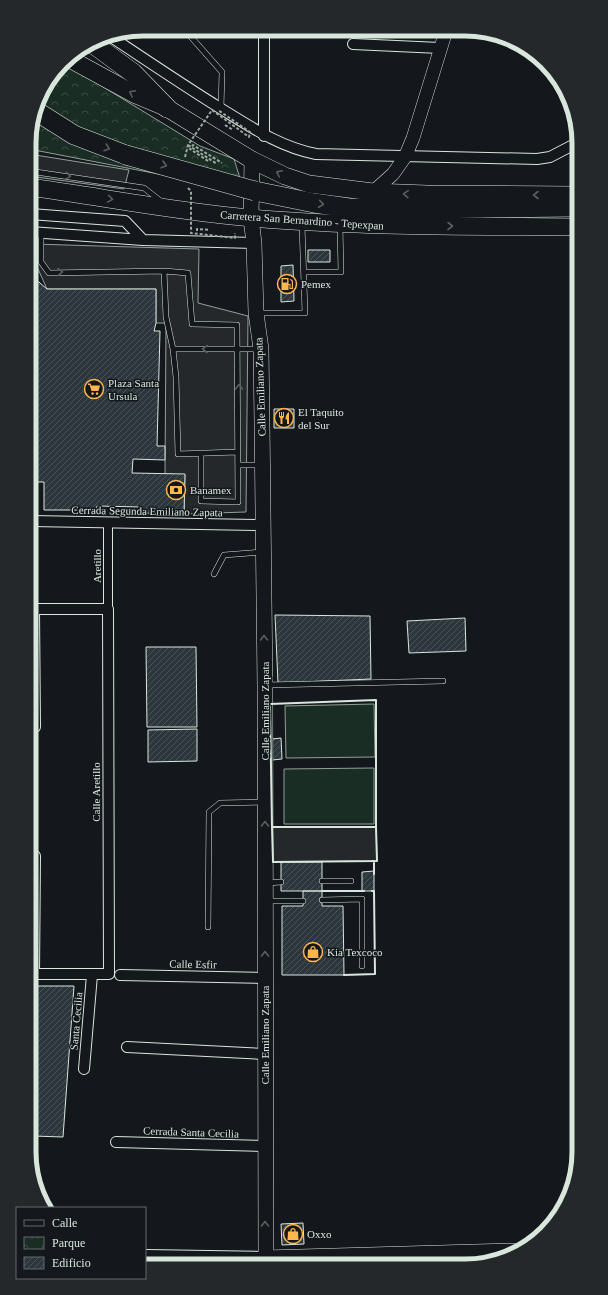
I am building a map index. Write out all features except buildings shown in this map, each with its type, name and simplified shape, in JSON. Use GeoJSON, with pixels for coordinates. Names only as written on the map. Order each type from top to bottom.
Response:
{"type":"FeatureCollection","features":[{"type":"Feature","properties":{"kind":"highway"},"geometry":{"type":"LineString","coordinates":[[97,47],[133,73],[167,108]]}},
{"type":"Feature","properties":{"kind":"highway"},"geometry":{"type":"LineString","coordinates":[[75,62],[136,95],[167,108],[252,160],[285,176],[309,184],[373,192],[572,195]]}},
{"type":"Feature","properties":{"kind":"highway"},"geometry":{"type":"LineString","coordinates":[[41,113],[74,135],[126,155],[255,191],[314,203],[349,208],[420,209],[572,207]]}},
{"type":"Feature","properties":{"kind":"highway","name":"Carretera San Bernardino - Tepexpan"},"geometry":{"type":"LineString","coordinates":[[36,188],[251,218],[369,226],[572,227]]}},
{"type":"Feature","properties":{"kind":"main road","name":"Calle Emiliano Zapata"},"geometry":{"type":"LineString","coordinates":[[252,160],[251,218],[254,243],[256,313],[261,349],[265,685],[266,1259]]}},
{"type":"Feature","properties":{"kind":"street"},"geometry":{"type":"LineString","coordinates":[[264,36],[264,136]]}},
{"type":"Feature","properties":{"kind":"street"},"geometry":{"type":"LineString","coordinates":[[373,192],[393,174],[405,157],[413,138],[444,36]]}},
{"type":"Feature","properties":{"kind":"street"},"geometry":{"type":"LineString","coordinates":[[116,40],[264,136],[296,150],[316,154],[537,159],[550,157],[572,146]]}},
{"type":"Feature","properties":{"kind":"street"},"geometry":{"type":"LineString","coordinates":[[353,44],[440,48]]}},
{"type":"Feature","properties":{"kind":"street"},"geometry":{"type":"LineString","coordinates":[[36,214],[125,221],[143,240]]}},
{"type":"Feature","properties":{"kind":"street"},"geometry":{"type":"LineString","coordinates":[[36,233],[143,240],[254,243]]}},
{"type":"Feature","properties":{"kind":"street","name":"Cerrada Segunda Emiliano Zapata"},"geometry":{"type":"LineString","coordinates":[[36,521],[263,525]]}},
{"type":"Feature","properties":{"kind":"street","name":"Aretillo"},"geometry":{"type":"LineString","coordinates":[[108,523],[108,609]]}},
{"type":"Feature","properties":{"kind":"street"},"geometry":{"type":"LineString","coordinates":[[36,610],[108,609]]}},
{"type":"Feature","properties":{"kind":"street","name":"Calle Aretillo"},"geometry":{"type":"LineString","coordinates":[[92,974],[108,974],[108,609]]}},
{"type":"Feature","properties":{"kind":"street"},"geometry":{"type":"LineString","coordinates":[[36,974],[92,974]]}},
{"type":"Feature","properties":{"kind":"street","name":"Santa Cecilia"},"geometry":{"type":"LineString","coordinates":[[84,1069],[92,974]]}},
{"type":"Feature","properties":{"kind":"street","name":"Calle Esfir"},"geometry":{"type":"LineString","coordinates":[[120,975],[265,978]]}},
{"type":"Feature","properties":{"kind":"street"},"geometry":{"type":"LineString","coordinates":[[127,1047],[265,1054]]}},
{"type":"Feature","properties":{"kind":"street","name":"Cerrada Santa Cecilia"},"geometry":{"type":"LineString","coordinates":[[116,1142],[265,1146]]}},
{"type":"Feature","properties":{"kind":"street"},"geometry":{"type":"LineString","coordinates":[[291,1259],[507,1250]]}},
{"type":"Feature","properties":{"kind":"street"},"geometry":{"type":"LineString","coordinates":[[146,1255],[242,1259]]}},
{"type":"Feature","properties":{"kind":"lane"},"geometry":{"type":"LineString","coordinates":[[190,36],[222,72],[220,108]]}},
{"type":"Feature","properties":{"kind":"lane"},"geometry":{"type":"LineString","coordinates":[[36,171],[144,188],[171,208]]}},
{"type":"Feature","properties":{"kind":"lane"},"geometry":{"type":"LineString","coordinates":[[256,313],[305,313],[302,221]]}},
{"type":"Feature","properties":{"kind":"lane"},"geometry":{"type":"LineString","coordinates":[[304,272],[341,272],[340,224]]}},
{"type":"Feature","properties":{"kind":"lane"},"geometry":{"type":"LineString","coordinates":[[41,233],[41,262],[49,273],[164,271],[188,273],[192,324],[237,325],[238,502],[201,502],[201,453]]}},
{"type":"Feature","properties":{"kind":"lane"},"geometry":{"type":"LineString","coordinates":[[164,271],[166,317],[172,348],[177,396],[178,454],[238,452]]}},
{"type":"Feature","properties":{"kind":"lane"},"geometry":{"type":"LineString","coordinates":[[172,348],[261,349]]}},
{"type":"Feature","properties":{"kind":"lane"},"geometry":{"type":"LineString","coordinates":[[238,465],[262,465]]}},
{"type":"Feature","properties":{"kind":"lane"},"geometry":{"type":"LineString","coordinates":[[214,574],[224,555],[253,551],[263,552]]}},
{"type":"Feature","properties":{"kind":"lane"},"geometry":{"type":"LineString","coordinates":[[265,685],[443,681]]}},
{"type":"Feature","properties":{"kind":"lane"},"geometry":{"type":"LineString","coordinates":[[208,927],[209,812],[220,803],[265,802]]}},
{"type":"Feature","properties":{"kind":"lane"},"geometry":{"type":"LineString","coordinates":[[322,881],[351,881]]}},
{"type":"Feature","properties":{"kind":"lane"},"geometry":{"type":"LineString","coordinates":[[265,883],[281,882]]}},
{"type":"Feature","properties":{"kind":"lane"},"geometry":{"type":"LineString","coordinates":[[322,900],[362,899],[362,966]]}},
{"type":"Feature","properties":{"kind":"lane"},"geometry":{"type":"LineString","coordinates":[[265,901],[303,900]]}},
{"type":"Feature","properties":{"kind":"path"},"geometry":{"type":"LineString","coordinates":[[188,145],[221,166],[222,163],[193,144],[190,150],[216,166]]}},
{"type":"Feature","properties":{"kind":"green space"},"geometry":{"type":"Polygon","coordinates":[[[70,66],[200,146],[234,159],[239,175],[241,190],[36,150],[37,129],[44,102],[58,78],[70,66]]]}},
{"type":"Feature","properties":{"kind":"green space"},"geometry":{"type":"Polygon","coordinates":[[[374,704],[375,757],[286,758],[285,706],[374,704]]]}},
{"type":"Feature","properties":{"kind":"green space"},"geometry":{"type":"Polygon","coordinates":[[[374,768],[374,824],[284,824],[284,769],[374,768]]]}},
{"type":"Feature","properties":{"kind":"shaded area"},"geometry":{"type":"Polygon","coordinates":[[[36,155],[129,170],[124,189],[36,177],[36,155]]]}},
{"type":"Feature","properties":{"kind":"shaded area"},"geometry":{"type":"Polygon","coordinates":[[[36,244],[199,249],[198,303],[248,316],[246,512],[184,514],[185,475],[165,474],[166,323],[156,323],[156,289],[47,289],[36,264],[36,244]]]}},
{"type":"Feature","properties":{"kind":"shaded area"},"geometry":{"type":"Polygon","coordinates":[[[272,827],[376,827],[377,861],[273,862],[272,827]]]}},
{"type":"Feature","properties":{"kind":"wall"},"geometry":{"type":"LineString","coordinates":[[376,700],[376,827],[272,827],[270,704],[376,700]]}},
{"type":"Feature","properties":{"kind":"wall"},"geometry":{"type":"LineString","coordinates":[[272,827],[376,827],[377,861],[273,862],[272,827]]}},
{"type":"Feature","properties":{"kind":"wall"},"geometry":{"type":"LineString","coordinates":[[372,861],[374,861],[374,874]]}},
{"type":"Feature","properties":{"kind":"wall"},"geometry":{"type":"LineString","coordinates":[[322,891],[364,891]]}},
{"type":"Feature","properties":{"kind":"wall"},"geometry":{"type":"LineString","coordinates":[[344,975],[375,974],[374,891],[372,891]]}},
{"type":"Feature","properties":{"kind":"place","name":"Pemex"},"geometry":{"type":"Point","coordinates":[287,284]}},
{"type":"Feature","properties":{"kind":"place","name":"Plaza Santa Ursula"},"geometry":{"type":"Point","coordinates":[94,389]}},
{"type":"Feature","properties":{"kind":"place","name":"El Taquito del Sur"},"geometry":{"type":"Point","coordinates":[284,418]}},
{"type":"Feature","properties":{"kind":"place","name":"Banamex"},"geometry":{"type":"Point","coordinates":[176,490]}},
{"type":"Feature","properties":{"kind":"place","name":"Kia Texcoco"},"geometry":{"type":"Point","coordinates":[313,952]}},
{"type":"Feature","properties":{"kind":"place","name":"Oxxo"},"geometry":{"type":"Point","coordinates":[293,1234]}}]}
